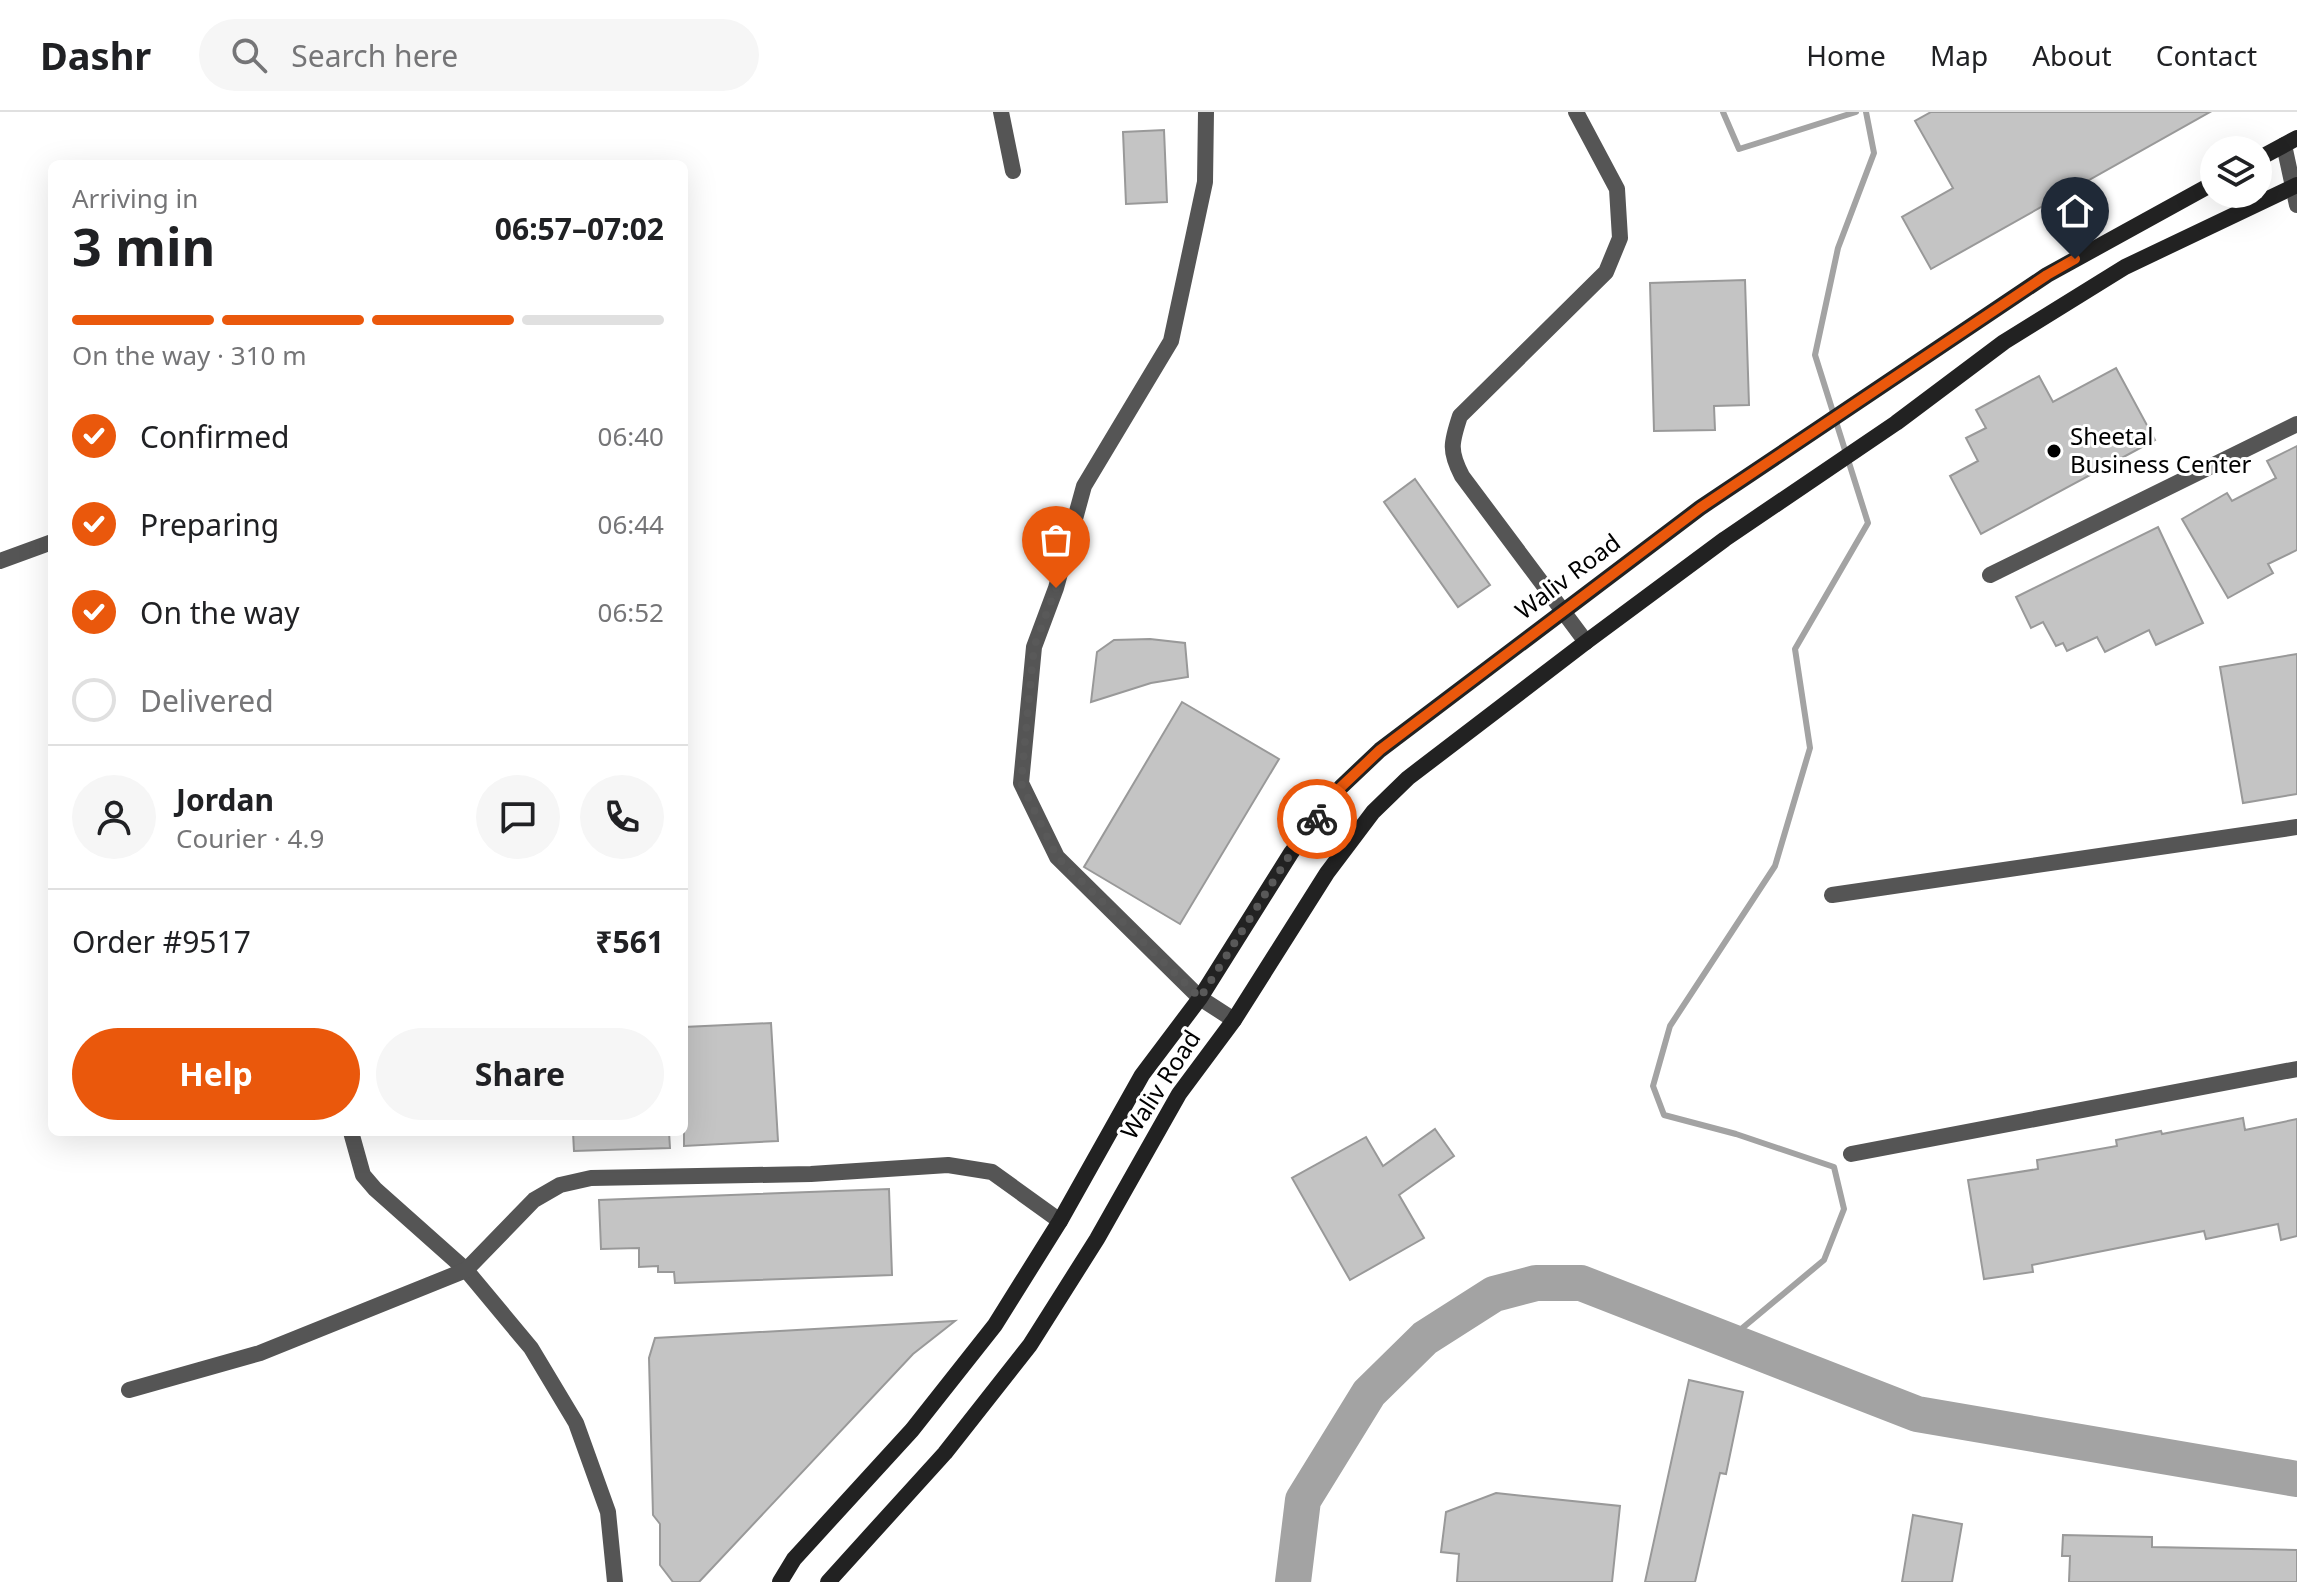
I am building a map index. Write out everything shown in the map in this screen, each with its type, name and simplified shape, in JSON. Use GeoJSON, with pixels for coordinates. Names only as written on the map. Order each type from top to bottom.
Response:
{"type":"FeatureCollection","features":[{"type":"Feature","properties":{"kind":"main road"},"geometry":{"type":"LineString","coordinates":[[2272,152],[2291,142]]}},
{"type":"Feature","properties":{"kind":"main road","name":"Waliv Road"},"geometry":{"type":"LineString","coordinates":[[828,1582],[945,1453],[1030,1345],[1097,1239],[1179,1094],[1234,1020],[1327,873],[1373,812],[1408,778],[1725,539],[2004,342],[2125,267],[2296,186]]}},
{"type":"Feature","properties":{"kind":"main road","name":"Waliv Road"},"geometry":{"type":"LineString","coordinates":[[780,1582],[794,1559],[912,1430],[995,1325],[1060,1221],[1142,1075],[1200,998],[1291,853],[1341,787],[1380,750],[1700,508],[2047,275],[2200,191]]}},
{"type":"Feature","properties":{"kind":"street"},"geometry":{"type":"LineString","coordinates":[[1001,112],[1013,171]]}},
{"type":"Feature","properties":{"kind":"street"},"geometry":{"type":"LineString","coordinates":[[1206,112],[1205,182],[1171,341],[1084,486],[1056,588],[1034,647],[1021,783],[1057,857],[1200,998],[1234,1020]]}},
{"type":"Feature","properties":{"kind":"street"},"geometry":{"type":"LineString","coordinates":[[1576,112],[1617,189],[1620,238],[1606,272],[1460,416],[1451,455],[1462,476],[1586,642]]}},
{"type":"Feature","properties":{"kind":"street"},"geometry":{"type":"LineString","coordinates":[[2291,142],[2297,205]]}},
{"type":"Feature","properties":{"kind":"street"},"geometry":{"type":"LineString","coordinates":[[1990,575],[2297,424]]}},
{"type":"Feature","properties":{"kind":"street"},"geometry":{"type":"LineString","coordinates":[[0,561],[48,543]]}},
{"type":"Feature","properties":{"kind":"street"},"geometry":{"type":"LineString","coordinates":[[1832,895],[2297,827]]}},
{"type":"Feature","properties":{"kind":"street"},"geometry":{"type":"LineString","coordinates":[[1851,1154],[2297,1069]]}},
{"type":"Feature","properties":{"kind":"street"},"geometry":{"type":"LineString","coordinates":[[352,1136],[363,1175],[466,1270],[531,1348],[576,1423],[608,1512],[615,1582]]}},
{"type":"Feature","properties":{"kind":"street"},"geometry":{"type":"LineString","coordinates":[[129,1390],[260,1353],[466,1270],[534,1200],[560,1185],[591,1178],[811,1174],[948,1165],[992,1172],[1060,1221]]}},
{"type":"Feature","properties":{"kind":"building"},"geometry":{"type":"Polygon","coordinates":[[[1931,112],[2210,112],[1931,269],[1902,217],[1953,188],[1915,121],[1931,112]]]}},
{"type":"Feature","properties":{"kind":"building"},"geometry":{"type":"Polygon","coordinates":[[[1164,130],[1167,202],[1126,204],[1123,132],[1164,130]]]}},
{"type":"Feature","properties":{"kind":"building"},"geometry":{"type":"Polygon","coordinates":[[[1745,280],[1749,405],[1714,406],[1715,430],[1654,431],[1650,283],[1745,280]]]}},
{"type":"Feature","properties":{"kind":"building","name":"Sheetal Business Center"},"geometry":{"type":"Polygon","coordinates":[[[2116,368],[2155,440],[1981,534],[1950,476],[1978,461],[1966,438],[1986,428],[1976,410],[2039,376],[2053,402],[2116,368]]]}},
{"type":"Feature","properties":{"kind":"building"},"geometry":{"type":"Polygon","coordinates":[[[2297,446],[2297,550],[2268,564],[2273,573],[2228,598],[2182,519],[2227,493],[2232,501],[2276,478],[2267,461],[2297,446]]]}},
{"type":"Feature","properties":{"kind":"building"},"geometry":{"type":"Polygon","coordinates":[[[1415,479],[1490,585],[1458,607],[1384,502],[1415,479]]]}},
{"type":"Feature","properties":{"kind":"building"},"geometry":{"type":"Polygon","coordinates":[[[2158,527],[2203,623],[2156,645],[2149,630],[2105,652],[2097,637],[2067,651],[2063,643],[2056,646],[2043,622],[2031,628],[2016,597],[2158,527]]]}},
{"type":"Feature","properties":{"kind":"building"},"geometry":{"type":"Polygon","coordinates":[[[1150,639],[1185,643],[1188,677],[1151,683],[1091,702],[1097,652],[1114,640],[1150,639]]]}},
{"type":"Feature","properties":{"kind":"building"},"geometry":{"type":"Polygon","coordinates":[[[2297,654],[2297,794],[2243,803],[2220,667],[2297,654]]]}},
{"type":"Feature","properties":{"kind":"building"},"geometry":{"type":"Polygon","coordinates":[[[1182,702],[1279,759],[1180,924],[1084,867],[1182,702]]]}},
{"type":"Feature","properties":{"kind":"building"},"geometry":{"type":"Polygon","coordinates":[[[771,1023],[778,1141],[684,1146],[684,1136],[688,1136],[688,1027],[771,1023]]]}},
{"type":"Feature","properties":{"kind":"building"},"geometry":{"type":"Polygon","coordinates":[[[2243,1118],[2245,1130],[2297,1119],[2297,1236],[2281,1240],[2278,1224],[2206,1239],[2204,1231],[2032,1265],[2033,1272],[1984,1279],[1968,1180],[2038,1169],[2037,1160],[2117,1146],[2116,1140],[2243,1118]]]}},
{"type":"Feature","properties":{"kind":"building"},"geometry":{"type":"Polygon","coordinates":[[[1435,1129],[1454,1156],[1399,1195],[1424,1238],[1350,1280],[1292,1178],[1366,1137],[1383,1166],[1435,1129]]]}},
{"type":"Feature","properties":{"kind":"building"},"geometry":{"type":"Polygon","coordinates":[[[573,1136],[669,1136],[670,1148],[574,1151],[573,1136]]]}},
{"type":"Feature","properties":{"kind":"building"},"geometry":{"type":"Polygon","coordinates":[[[889,1189],[892,1275],[675,1283],[674,1272],[658,1272],[658,1266],[639,1267],[639,1248],[601,1249],[599,1200],[889,1189]]]}},
{"type":"Feature","properties":{"kind":"building"},"geometry":{"type":"Polygon","coordinates":[[[955,1321],[913,1354],[699,1582],[673,1582],[660,1565],[660,1524],[653,1515],[649,1358],[655,1338],[955,1321]]]}},
{"type":"Feature","properties":{"kind":"building"},"geometry":{"type":"Polygon","coordinates":[[[1689,1380],[1743,1392],[1726,1474],[1720,1473],[1695,1582],[1645,1582],[1689,1380]]]}},
{"type":"Feature","properties":{"kind":"building"},"geometry":{"type":"Polygon","coordinates":[[[1496,1493],[1620,1506],[1612,1582],[1457,1582],[1459,1554],[1441,1552],[1446,1512],[1496,1493]]]}},
{"type":"Feature","properties":{"kind":"building"},"geometry":{"type":"Polygon","coordinates":[[[1913,1515],[1962,1524],[1952,1582],[1902,1582],[1913,1515]]]}},
{"type":"Feature","properties":{"kind":"building"},"geometry":{"type":"Polygon","coordinates":[[[2063,1535],[2152,1537],[2152,1547],[2297,1550],[2297,1582],[2069,1582],[2070,1556],[2062,1556],[2063,1535]]]}},
{"type":"Feature","properties":{"kind":"waterway"},"geometry":{"type":"LineString","coordinates":[[1723,112],[1739,149],[1856,112]]}},
{"type":"Feature","properties":{"kind":"waterway"},"geometry":{"type":"LineString","coordinates":[[1728,1340],[1824,1260],[1844,1209],[1834,1167],[1736,1134],[1664,1115],[1653,1086],[1670,1026],[1775,866],[1810,748],[1795,649],[1868,523],[1815,355],[1838,248],[1874,153],[1866,112]]}},
{"type":"Feature","properties":{"kind":"waterway"},"geometry":{"type":"LineString","coordinates":[[1293,1582],[1303,1500],[1369,1393],[1425,1338],[1494,1294],[1536,1283],[1581,1283],[1917,1414],[2297,1479]]}},
{"type":"Feature","properties":{"kind":"way so far"},"geometry":{"type":"LineString","coordinates":[[1056,588],[1034,647],[1021,783],[1057,857],[1200,998],[1291,853],[1317,819]]}},
{"type":"Feature","properties":{"kind":"place","name":"Sheetal Business Center"},"geometry":{"type":"Point","coordinates":[2054,451]}},
{"type":"Feature","properties":{"kind":"route"},"geometry":{"type":"LineString","coordinates":[[1317,819],[1341,787],[1380,750],[1700,508],[2075,259]]}}]}
